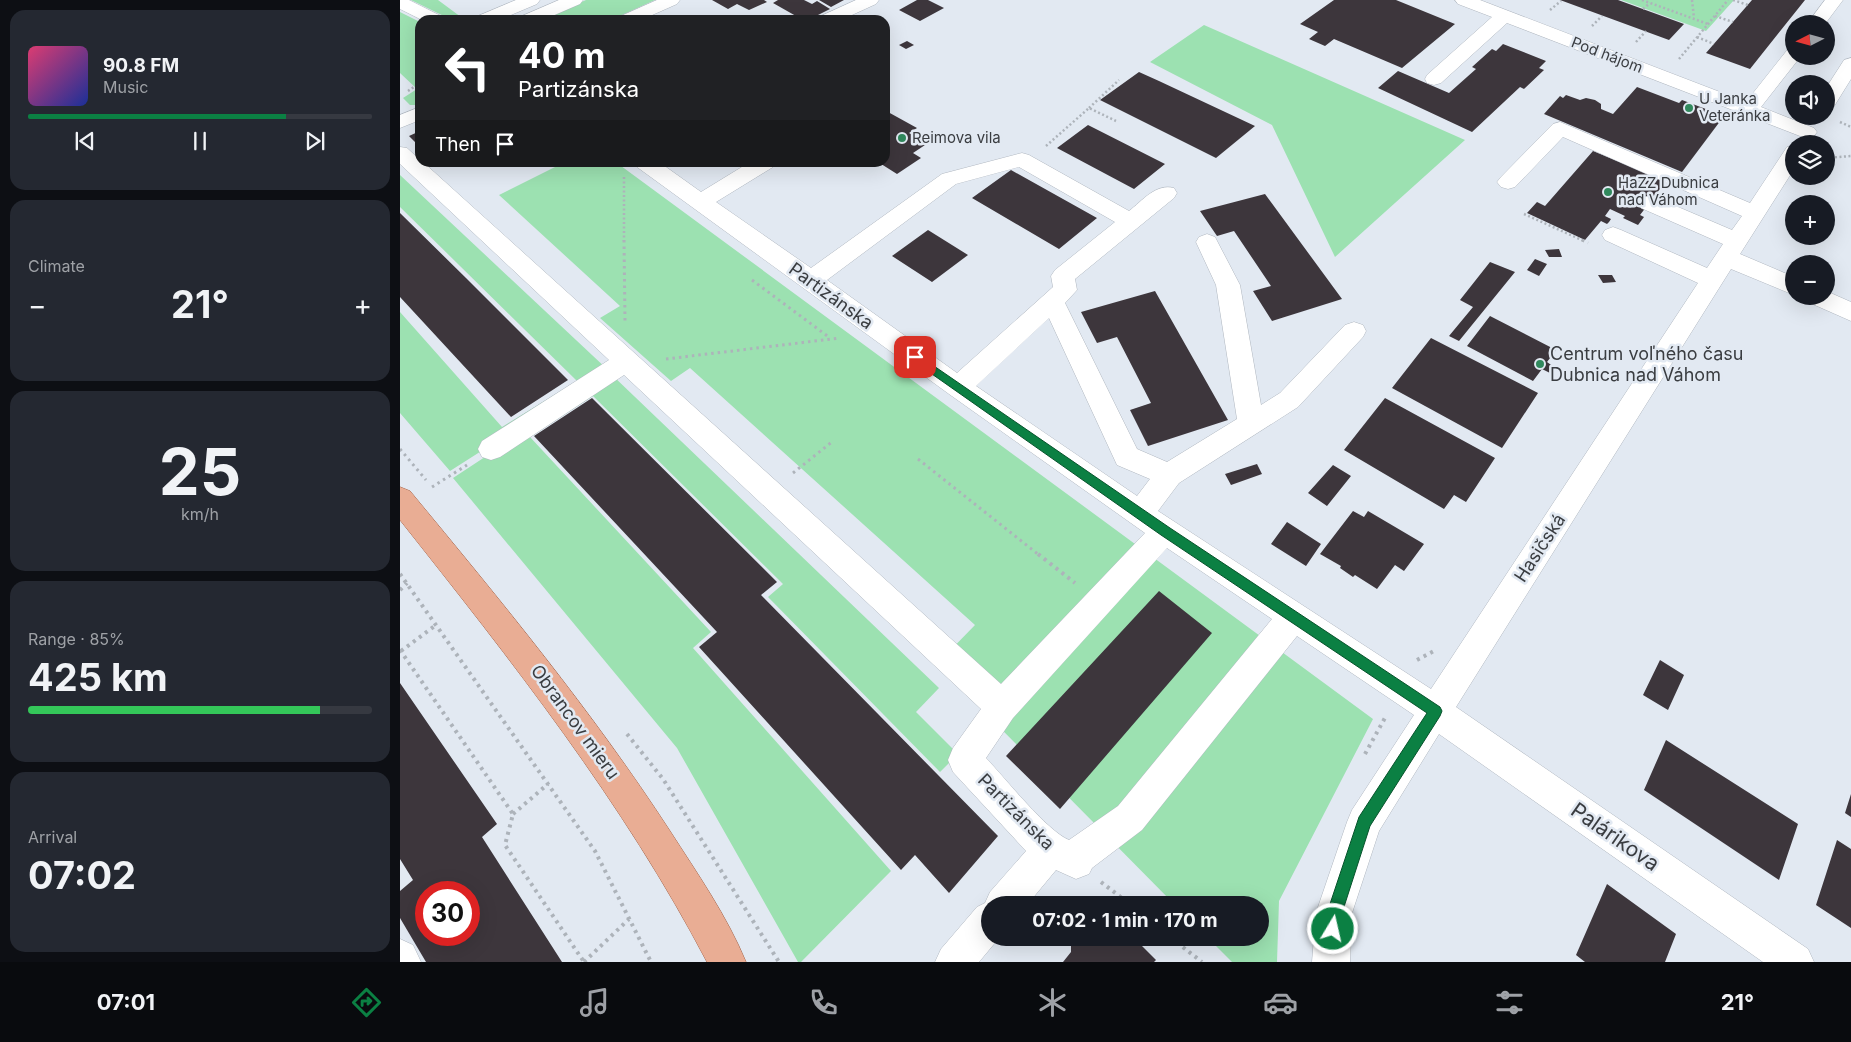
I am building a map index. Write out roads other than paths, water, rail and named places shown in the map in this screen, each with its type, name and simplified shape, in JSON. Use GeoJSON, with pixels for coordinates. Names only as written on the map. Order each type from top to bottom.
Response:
{"type":"FeatureCollection","features":[{"type":"Feature","properties":{"kind":"main road","name":"Obrancov mieru"},"geometry":{"type":"LineString","coordinates":[[400,499],[555,693],[610,770],[631,800],[704,919],[727,962]]}},
{"type":"Feature","properties":{"kind":"street"},"geometry":{"type":"LineString","coordinates":[[492,15],[531,0]]}},
{"type":"Feature","properties":{"kind":"street"},"geometry":{"type":"LineString","coordinates":[[540,15],[574,0]]}},
{"type":"Feature","properties":{"kind":"street"},"geometry":{"type":"LineString","coordinates":[[638,15],[670,0]]}},
{"type":"Feature","properties":{"kind":"street"},"geometry":{"type":"LineString","coordinates":[[838,15],[870,0]]}},
{"type":"Feature","properties":{"kind":"street","name":"Pod hájom"},"geometry":{"type":"LineString","coordinates":[[1464,0],[1750,109],[1803,135]]}},
{"type":"Feature","properties":{"kind":"street"},"geometry":{"type":"LineString","coordinates":[[1823,15],[1834,0]]}},
{"type":"Feature","properties":{"kind":"street"},"geometry":{"type":"LineString","coordinates":[[400,2],[425,15]]}},
{"type":"Feature","properties":{"kind":"street"},"geometry":{"type":"LineString","coordinates":[[1434,79],[1504,15]]}},
{"type":"Feature","properties":{"kind":"street"},"geometry":{"type":"LineString","coordinates":[[1750,109],[1785,64]]}},
{"type":"Feature","properties":{"kind":"street"},"geometry":{"type":"LineString","coordinates":[[1835,90],[1851,64]]}},
{"type":"Feature","properties":{"kind":"street"},"geometry":{"type":"LineString","coordinates":[[1508,182],[1560,128],[1754,213]]}},
{"type":"Feature","properties":{"kind":"street"},"geometry":{"type":"LineString","coordinates":[[400,153],[415,167]]}},
{"type":"Feature","properties":{"kind":"street"},"geometry":{"type":"LineString","coordinates":[[811,280],[949,179],[1022,160],[1130,221]]}},
{"type":"Feature","properties":{"kind":"street","name":"Hasičská"},"geometry":{"type":"LineString","coordinates":[[1331,962],[1334,913],[1364,822],[1785,166]]}},
{"type":"Feature","properties":{"kind":"street"},"geometry":{"type":"LineString","coordinates":[[415,167],[1002,707]]}},
{"type":"Feature","properties":{"kind":"street","name":"Partizánska"},"geometry":{"type":"LineString","coordinates":[[651,167],[958,387],[1153,522],[1436,711]]}},
{"type":"Feature","properties":{"kind":"street"},"geometry":{"type":"LineString","coordinates":[[701,202],[758,167]]}},
{"type":"Feature","properties":{"kind":"street"},"geometry":{"type":"LineString","coordinates":[[958,387],[1065,290],[1062,276],[1166,193]]}},
{"type":"Feature","properties":{"kind":"street"},"geometry":{"type":"LineString","coordinates":[[1649,203],[1732,249],[1785,281]]}},
{"type":"Feature","properties":{"kind":"street"},"geometry":{"type":"LineString","coordinates":[[1613,235],[1712,280]]}},
{"type":"Feature","properties":{"kind":"street"},"geometry":{"type":"LineString","coordinates":[[1207,242],[1228,285],[1250,425]]}},
{"type":"Feature","properties":{"kind":"street"},"geometry":{"type":"LineString","coordinates":[[1053,302],[1128,457],[1170,474]]}},
{"type":"Feature","properties":{"kind":"street"},"geometry":{"type":"LineString","coordinates":[[1835,305],[1851,312]]}},
{"type":"Feature","properties":{"kind":"street"},"geometry":{"type":"LineString","coordinates":[[1153,522],[1170,474],[1289,400],[1354,331]]}},
{"type":"Feature","properties":{"kind":"street"},"geometry":{"type":"LineString","coordinates":[[491,449],[626,362]]}},
{"type":"Feature","properties":{"kind":"street","name":"Partizánska"},"geometry":{"type":"LineString","coordinates":[[1153,522],[1099,602],[1002,707],[965,760],[1022,823],[1050,850],[1076,861],[1079,855],[1130,818],[1259,662],[1294,616]]}},
{"type":"Feature","properties":{"kind":"street","name":"Palárikova"},"geometry":{"type":"LineString","coordinates":[[1436,711],[1795,962]]}},
{"type":"Feature","properties":{"kind":"street"},"geometry":{"type":"LineString","coordinates":[[1011,896],[1050,850]]}},
{"type":"Feature","properties":{"kind":"street"},"geometry":{"type":"LineString","coordinates":[[954,962],[981,930]]}},
{"type":"Feature","properties":{"kind":"street"},"geometry":{"type":"LineString","coordinates":[[400,958],[402,962]]}},
{"type":"Feature","properties":{"kind":"place","name":"U Janka Veteránka"},"geometry":{"type":"Point","coordinates":[1689,108]}},
{"type":"Feature","properties":{"kind":"place","name":"Reimova vila"},"geometry":{"type":"Point","coordinates":[902,138]}},
{"type":"Feature","properties":{"kind":"place","name":"HaZZ Dubnica nad Váhom"},"geometry":{"type":"Point","coordinates":[1608,192]}},
{"type":"Feature","properties":{"kind":"place","name":"Centrum voľného času Dubnica nad Váhom"},"geometry":{"type":"Point","coordinates":[1540,364]}}]}
